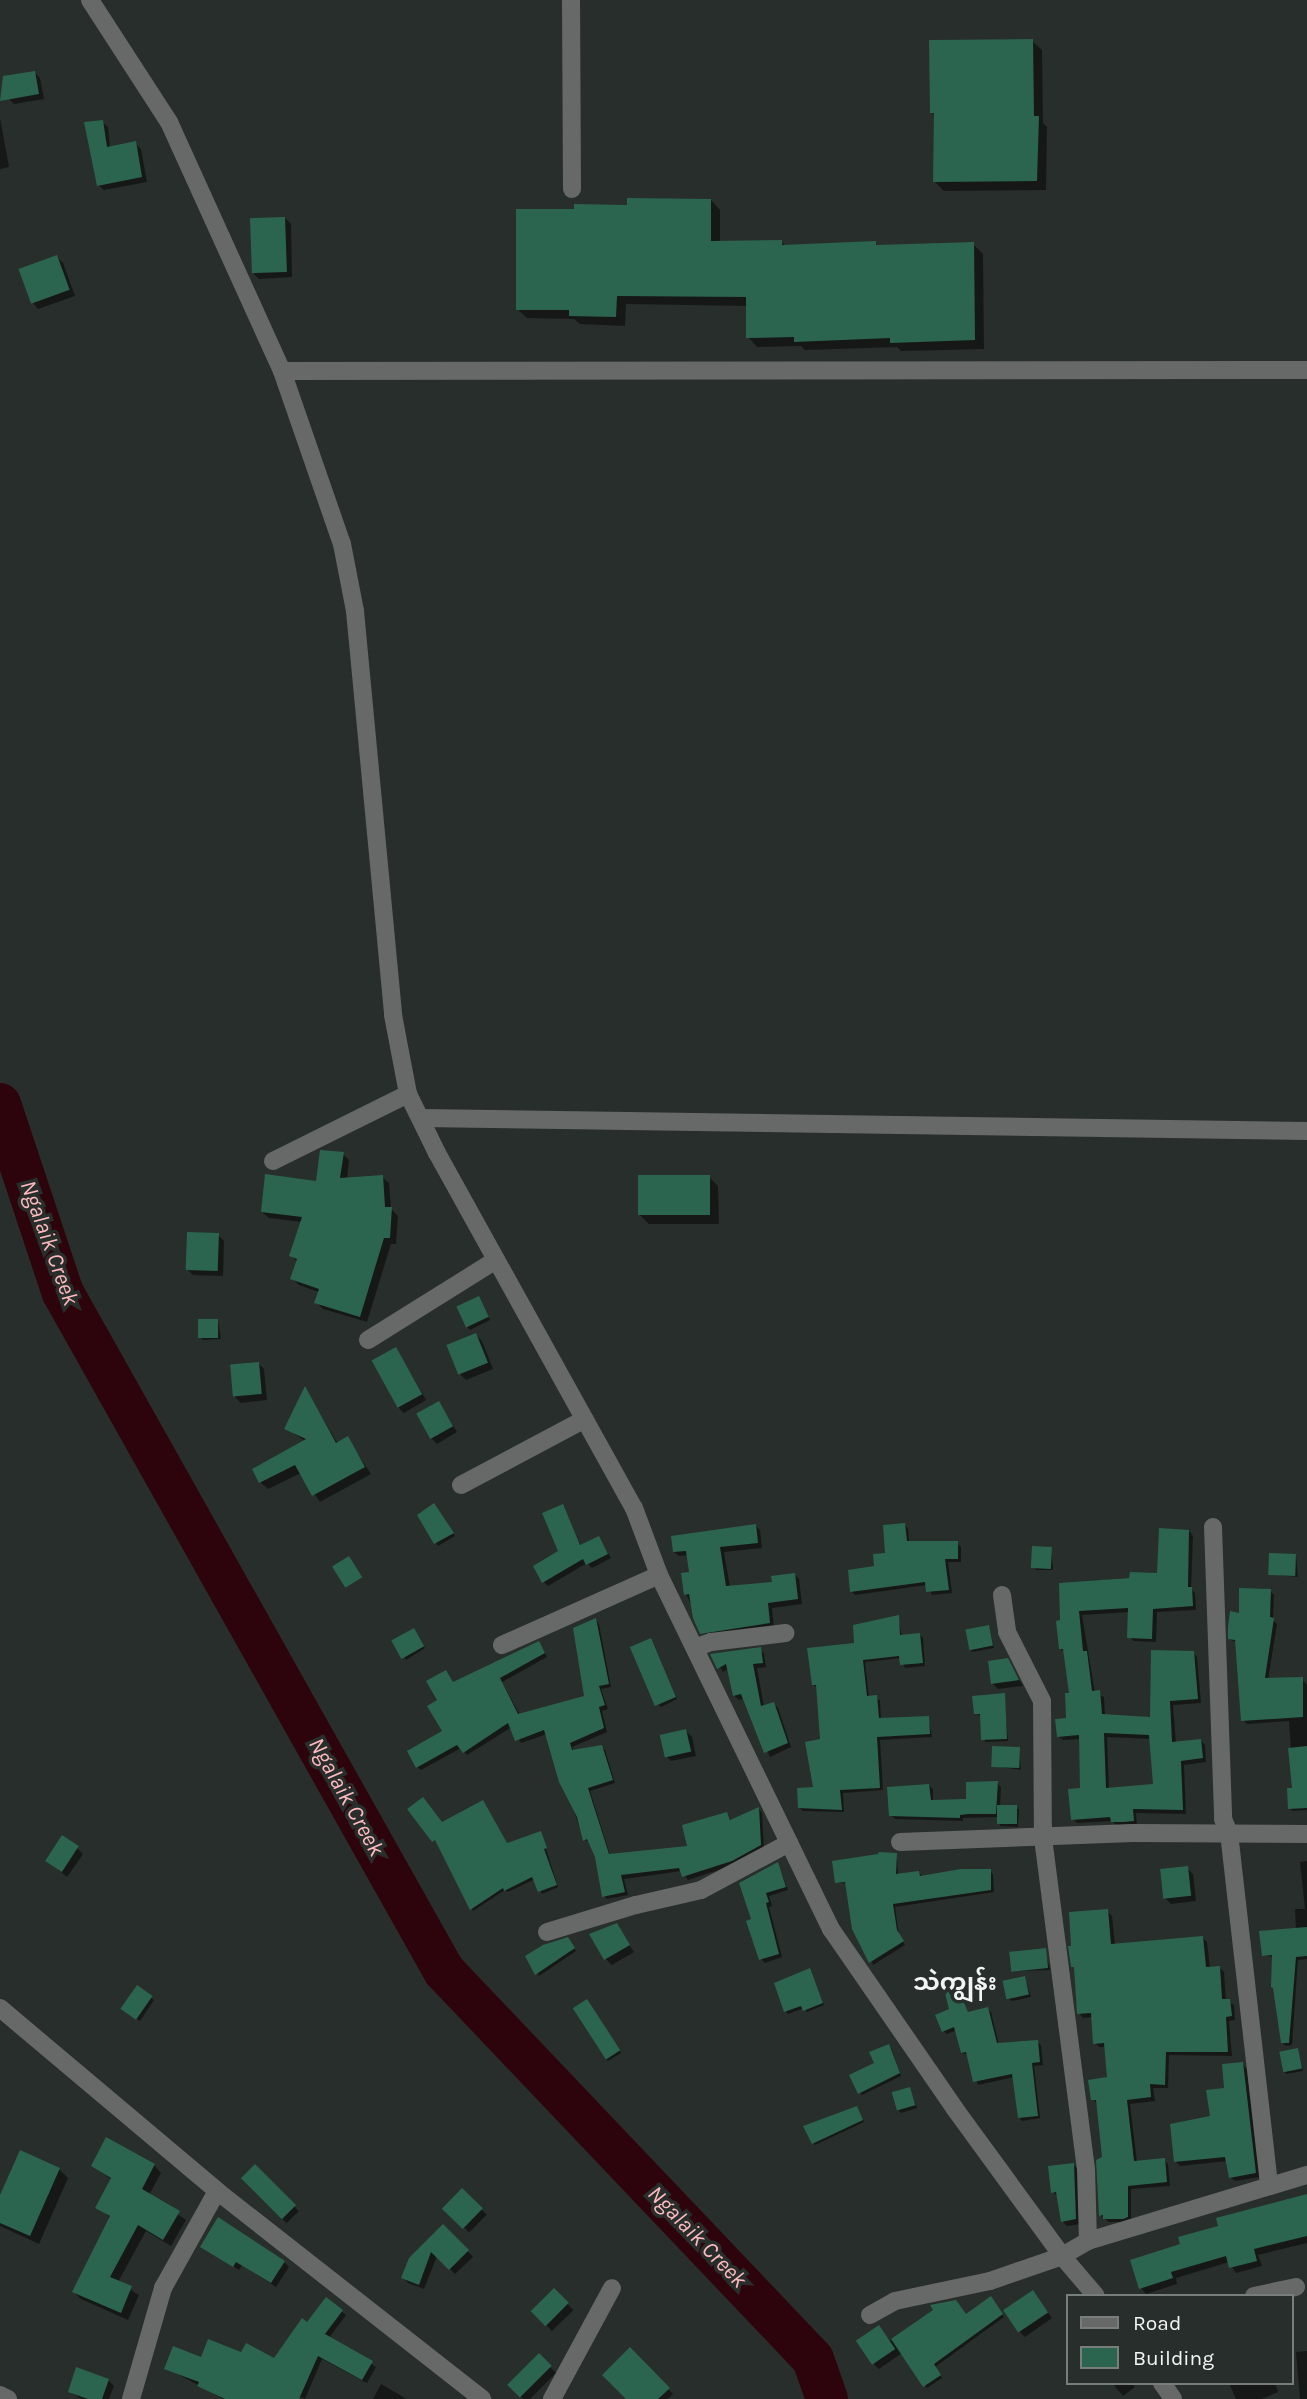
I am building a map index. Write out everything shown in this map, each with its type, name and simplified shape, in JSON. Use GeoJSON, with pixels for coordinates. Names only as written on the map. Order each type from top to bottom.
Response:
{"type":"FeatureCollection","features":[{"type":"Feature","properties":{"kind":"street"},"geometry":{"type":"LineString","coordinates":[[90,0],[169,122],[282,371],[335,522],[355,611],[393,1015],[408,1094],[496,1260],[635,1508],[659,1574],[831,1929],[955,2109],[1062,2256],[1094,2294]]}},
{"type":"Feature","properties":{"kind":"street"},"geometry":{"type":"LineString","coordinates":[[571,0],[572,189]]}},
{"type":"Feature","properties":{"kind":"street"},"geometry":{"type":"LineString","coordinates":[[282,371],[1307,370]]}},
{"type":"Feature","properties":{"kind":"street"},"geometry":{"type":"LineString","coordinates":[[273,1161],[408,1094]]}},
{"type":"Feature","properties":{"kind":"street"},"geometry":{"type":"LineString","coordinates":[[421,1118],[1307,1130]]}},
{"type":"Feature","properties":{"kind":"street"},"geometry":{"type":"LineString","coordinates":[[368,1340],[496,1260]]}},
{"type":"Feature","properties":{"kind":"street"},"geometry":{"type":"LineString","coordinates":[[461,1485],[585,1419]]}},
{"type":"Feature","properties":{"kind":"street"},"geometry":{"type":"LineString","coordinates":[[1213,1527],[1223,1819],[1229,1833],[1269,2186]]}},
{"type":"Feature","properties":{"kind":"street"},"geometry":{"type":"LineString","coordinates":[[502,1645],[659,1574]]}},
{"type":"Feature","properties":{"kind":"street"},"geometry":{"type":"LineString","coordinates":[[1002,1595],[1007,1632],[1042,1701],[1043,1838],[1086,2169],[1088,2241]]}},
{"type":"Feature","properties":{"kind":"street"},"geometry":{"type":"LineString","coordinates":[[695,1648],[711,1642],[785,1633]]}},
{"type":"Feature","properties":{"kind":"street"},"geometry":{"type":"LineString","coordinates":[[900,1842],[1229,1833],[1307,1834]]}},
{"type":"Feature","properties":{"kind":"street"},"geometry":{"type":"LineString","coordinates":[[547,1932],[636,1905],[701,1890],[789,1843]]}},
{"type":"Feature","properties":{"kind":"street"},"geometry":{"type":"LineString","coordinates":[[0,2008],[217,2192],[482,2399]]}},
{"type":"Feature","properties":{"kind":"street"},"geometry":{"type":"LineString","coordinates":[[870,2315],[895,2301],[990,2281],[1062,2256],[1088,2241],[1307,2175]]}},
{"type":"Feature","properties":{"kind":"street"},"geometry":{"type":"LineString","coordinates":[[131,2399],[163,2288],[217,2192]]}},
{"type":"Feature","properties":{"kind":"street"},"geometry":{"type":"LineString","coordinates":[[1263,2294],[1296,2287]]}},
{"type":"Feature","properties":{"kind":"street"},"geometry":{"type":"LineString","coordinates":[[552,2399],[612,2288]]}},
{"type":"Feature","properties":{"kind":"street"},"geometry":{"type":"LineString","coordinates":[[0,2395],[8,2399]]}},
{"type":"Feature","properties":{"kind":"building"},"geometry":{"type":"Polygon","coordinates":[[[1033,39],[1034,116],[1039,116],[1037,181],[933,182],[934,113],[930,113],[929,40],[1033,39]]]}},
{"type":"Feature","properties":{"kind":"building"},"geometry":{"type":"Polygon","coordinates":[[[35,71],[39,94],[0,101],[3,76],[35,71]]]}},
{"type":"Feature","properties":{"kind":"building"},"geometry":{"type":"Polygon","coordinates":[[[103,120],[107,147],[136,141],[142,177],[97,186],[84,122],[103,120]]]}},
{"type":"Feature","properties":{"kind":"building"},"geometry":{"type":"Polygon","coordinates":[[[627,198],[711,199],[711,241],[782,240],[782,245],[876,241],[876,245],[974,242],[975,340],[890,343],[890,338],[794,342],[794,337],[746,338],[746,297],[617,296],[616,317],[569,316],[569,310],[516,310],[516,209],[574,209],[574,204],[627,205],[627,198]]]}},
{"type":"Feature","properties":{"kind":"building"},"geometry":{"type":"Polygon","coordinates":[[[285,217],[287,272],[252,273],[250,218],[285,217]]]}},
{"type":"Feature","properties":{"kind":"building"},"geometry":{"type":"Polygon","coordinates":[[[57,255],[70,290],[31,304],[18,269],[57,255]]]}},
{"type":"Feature","properties":{"kind":"building"},"geometry":{"type":"Polygon","coordinates":[[[320,1150],[344,1152],[340,1178],[383,1175],[385,1207],[392,1207],[390,1238],[384,1238],[360,1317],[314,1303],[319,1289],[290,1279],[297,1259],[289,1256],[302,1217],[261,1212],[265,1174],[316,1181],[320,1150]]]}},
{"type":"Feature","properties":{"kind":"building"},"geometry":{"type":"Polygon","coordinates":[[[638,1175],[710,1175],[710,1215],[638,1215],[638,1175]]]}},
{"type":"Feature","properties":{"kind":"building"},"geometry":{"type":"Polygon","coordinates":[[[187,1232],[219,1233],[218,1271],[186,1270],[187,1232]]]}},
{"type":"Feature","properties":{"kind":"building"},"geometry":{"type":"Polygon","coordinates":[[[479,1296],[489,1317],[466,1327],[456,1307],[479,1296]]]}},
{"type":"Feature","properties":{"kind":"building"},"geometry":{"type":"Polygon","coordinates":[[[198,1319],[218,1319],[218,1338],[198,1338],[198,1319]]]}},
{"type":"Feature","properties":{"kind":"building"},"geometry":{"type":"Polygon","coordinates":[[[476,1333],[488,1363],[458,1375],[446,1345],[476,1333]]]}},
{"type":"Feature","properties":{"kind":"building"},"geometry":{"type":"Polygon","coordinates":[[[396,1347],[422,1394],[398,1408],[372,1361],[396,1347]]]}},
{"type":"Feature","properties":{"kind":"building"},"geometry":{"type":"Polygon","coordinates":[[[259,1362],[262,1394],[233,1396],[230,1365],[259,1362]]]}},
{"type":"Feature","properties":{"kind":"building"},"geometry":{"type":"Polygon","coordinates":[[[305,1386],[336,1443],[348,1436],[365,1467],[312,1496],[295,1465],[259,1483],[252,1469],[306,1439],[284,1429],[305,1386]]]}},
{"type":"Feature","properties":{"kind":"building"},"geometry":{"type":"Polygon","coordinates":[[[439,1401],[453,1426],[430,1439],[416,1414],[439,1401]]]}},
{"type":"Feature","properties":{"kind":"building"},"geometry":{"type":"Polygon","coordinates":[[[434,1503],[454,1533],[434,1544],[417,1515],[434,1503]]]}},
{"type":"Feature","properties":{"kind":"building"},"geometry":{"type":"Polygon","coordinates":[[[563,1504],[580,1545],[599,1536],[608,1554],[586,1565],[583,1559],[542,1583],[533,1566],[558,1551],[542,1513],[563,1504]]]}},
{"type":"Feature","properties":{"kind":"building"},"geometry":{"type":"Polygon","coordinates":[[[905,1523],[907,1541],[958,1541],[958,1559],[945,1559],[949,1590],[926,1592],[925,1582],[850,1592],[848,1570],[874,1566],[873,1554],[885,1553],[883,1525],[905,1523]]]}},
{"type":"Feature","properties":{"kind":"building"},"geometry":{"type":"Polygon","coordinates":[[[756,1524],[758,1543],[720,1547],[726,1586],[772,1582],[771,1576],[795,1573],[798,1599],[768,1603],[770,1623],[700,1634],[693,1618],[689,1594],[684,1595],[681,1573],[689,1572],[686,1551],[673,1552],[671,1536],[756,1524]]]}},
{"type":"Feature","properties":{"kind":"building"},"geometry":{"type":"Polygon","coordinates":[[[1159,1528],[1189,1530],[1188,1587],[1192,1587],[1193,1606],[1153,1609],[1152,1639],[1127,1638],[1128,1608],[1079,1611],[1083,1651],[1087,1651],[1092,1691],[1100,1690],[1102,1714],[1150,1717],[1151,1650],[1194,1651],[1198,1699],[1170,1701],[1172,1742],[1201,1739],[1203,1758],[1181,1761],[1183,1810],[1133,1809],[1134,1821],[1123,1822],[1111,1822],[1110,1817],[1071,1820],[1068,1789],[1080,1788],[1079,1735],[1057,1737],[1055,1719],[1066,1718],[1065,1693],[1069,1693],[1056,1621],[1060,1620],[1059,1583],[1129,1578],[1130,1572],[1157,1573],[1159,1528]],[[1104,1733],[1106,1788],[1153,1784],[1149,1735],[1104,1733]]]}},
{"type":"Feature","properties":{"kind":"building"},"geometry":{"type":"Polygon","coordinates":[[[1032,1546],[1052,1547],[1051,1569],[1031,1568],[1032,1546]]]}},
{"type":"Feature","properties":{"kind":"building"},"geometry":{"type":"Polygon","coordinates":[[[1269,1553],[1296,1554],[1295,1576],[1268,1575],[1269,1553]]]}},
{"type":"Feature","properties":{"kind":"building"},"geometry":{"type":"Polygon","coordinates":[[[349,1556],[362,1577],[345,1588],[332,1567],[349,1556]]]}},
{"type":"Feature","properties":{"kind":"building"},"geometry":{"type":"Polygon","coordinates":[[[1239,1588],[1271,1589],[1270,1617],[1274,1618],[1265,1678],[1303,1677],[1303,1717],[1241,1721],[1235,1640],[1228,1639],[1230,1611],[1239,1613],[1239,1588]]]}},
{"type":"Feature","properties":{"kind":"building"},"geometry":{"type":"Polygon","coordinates":[[[899,1615],[900,1635],[920,1633],[923,1663],[900,1665],[899,1656],[863,1660],[867,1696],[877,1695],[879,1718],[929,1716],[930,1734],[877,1737],[880,1788],[840,1790],[842,1810],[798,1808],[797,1788],[813,1787],[805,1742],[820,1739],[816,1685],[812,1685],[807,1648],[854,1643],[853,1625],[899,1615]]]}},
{"type":"Feature","properties":{"kind":"building"},"geometry":{"type":"Polygon","coordinates":[[[596,1618],[609,1684],[599,1686],[605,1705],[599,1707],[604,1728],[570,1743],[572,1750],[602,1745],[613,1780],[588,1788],[609,1854],[687,1846],[682,1825],[727,1812],[730,1820],[759,1807],[761,1845],[732,1861],[682,1877],[679,1868],[621,1875],[625,1892],[602,1897],[595,1857],[587,1839],[583,1841],[577,1817],[559,1782],[544,1730],[515,1741],[508,1723],[463,1753],[457,1745],[416,1768],[407,1751],[442,1731],[427,1706],[437,1700],[426,1681],[446,1670],[453,1682],[539,1641],[545,1653],[500,1678],[518,1714],[584,1696],[573,1628],[596,1618]]]}},
{"type":"Feature","properties":{"kind":"building"},"geometry":{"type":"Polygon","coordinates":[[[989,1625],[993,1646],[969,1650],[965,1630],[989,1625]]]}},
{"type":"Feature","properties":{"kind":"building"},"geometry":{"type":"Polygon","coordinates":[[[414,1628],[424,1646],[401,1659],[391,1641],[414,1628]]]}},
{"type":"Feature","properties":{"kind":"building"},"geometry":{"type":"Polygon","coordinates":[[[651,1638],[676,1697],[655,1706],[630,1647],[651,1638]]]}},
{"type":"Feature","properties":{"kind":"building"},"geometry":{"type":"Polygon","coordinates":[[[761,1647],[763,1663],[753,1664],[761,1706],[774,1702],[788,1743],[764,1753],[741,1694],[733,1696],[726,1664],[717,1669],[710,1654],[761,1647]]]}},
{"type":"Feature","properties":{"kind":"building"},"geometry":{"type":"Polygon","coordinates":[[[1008,1658],[1019,1680],[991,1684],[988,1661],[1008,1658]]]}},
{"type":"Feature","properties":{"kind":"building"},"geometry":{"type":"Polygon","coordinates":[[[1005,1693],[1007,1739],[981,1740],[980,1714],[974,1714],[972,1696],[1005,1693]]]}},
{"type":"Feature","properties":{"kind":"building"},"geometry":{"type":"Polygon","coordinates":[[[686,1729],[691,1751],[665,1757],[660,1735],[686,1729]]]}},
{"type":"Feature","properties":{"kind":"building"},"geometry":{"type":"Polygon","coordinates":[[[992,1746],[1020,1747],[1019,1768],[991,1767],[992,1746]]]}},
{"type":"Feature","properties":{"kind":"building"},"geometry":{"type":"Polygon","coordinates":[[[1307,1746],[1307,1808],[1288,1809],[1287,1788],[1292,1788],[1288,1748],[1307,1746]]]}},
{"type":"Feature","properties":{"kind":"building"},"geometry":{"type":"Polygon","coordinates":[[[998,1781],[996,1814],[968,1814],[960,1815],[960,1818],[889,1816],[887,1787],[929,1784],[931,1800],[966,1799],[966,1782],[998,1781]]]}},
{"type":"Feature","properties":{"kind":"building"},"geometry":{"type":"Polygon","coordinates":[[[423,1797],[442,1822],[483,1800],[507,1843],[541,1831],[547,1848],[544,1849],[557,1885],[538,1892],[532,1877],[504,1891],[503,1888],[470,1910],[435,1840],[432,1842],[407,1809],[423,1797]]]}},
{"type":"Feature","properties":{"kind":"building"},"geometry":{"type":"Polygon","coordinates":[[[997,1805],[1017,1805],[1017,1824],[997,1824],[997,1805]]]}},
{"type":"Feature","properties":{"kind":"building"},"geometry":{"type":"Polygon","coordinates":[[[62,1835],[79,1846],[62,1872],[45,1861],[62,1835]]]}},
{"type":"Feature","properties":{"kind":"building"},"geometry":{"type":"Polygon","coordinates":[[[879,1852],[897,1853],[896,1874],[919,1871],[920,1876],[961,1869],[991,1869],[991,1890],[893,1904],[897,1930],[904,1941],[869,1963],[852,1929],[845,1882],[835,1883],[832,1861],[879,1852]]]}},
{"type":"Feature","properties":{"kind":"building"},"geometry":{"type":"Polygon","coordinates":[[[778,1862],[786,1887],[766,1893],[769,1902],[766,1903],[779,1954],[759,1960],[746,1921],[751,1919],[739,1883],[778,1862]]]}},
{"type":"Feature","properties":{"kind":"building"},"geometry":{"type":"Polygon","coordinates":[[[1188,1866],[1191,1896],[1163,1899],[1160,1869],[1188,1866]]]}},
{"type":"Feature","properties":{"kind":"building"},"geometry":{"type":"Polygon","coordinates":[[[1108,1909],[1111,1944],[1203,1936],[1206,1967],[1220,1966],[1222,1999],[1230,1999],[1232,2016],[1226,2017],[1228,2052],[1166,2052],[1165,2085],[1150,2084],[1151,2097],[1127,2100],[1134,2161],[1165,2158],[1167,2182],[1128,2186],[1128,2217],[1123,2219],[1103,2219],[1103,2215],[1099,2216],[1096,2160],[1102,2157],[1096,2100],[1091,2100],[1088,2080],[1107,2077],[1104,2043],[1093,2044],[1091,2013],[1077,2014],[1074,1967],[1071,1967],[1068,1946],[1071,1946],[1069,1912],[1108,1909]]]}},
{"type":"Feature","properties":{"kind":"building"},"geometry":{"type":"Polygon","coordinates":[[[617,1923],[630,1945],[604,1960],[589,1934],[617,1923]]]}},
{"type":"Feature","properties":{"kind":"building"},"geometry":{"type":"Polygon","coordinates":[[[1307,1927],[1307,1956],[1296,1957],[1289,2043],[1281,2043],[1271,1987],[1272,1955],[1262,1956],[1259,1931],[1307,1927]]]}},
{"type":"Feature","properties":{"kind":"building"},"geometry":{"type":"Polygon","coordinates":[[[568,1937],[575,1948],[535,1975],[525,1956],[543,1945],[568,1937]]]}},
{"type":"Feature","properties":{"kind":"building"},"geometry":{"type":"Polygon","coordinates":[[[1046,1948],[1048,1968],[1011,1972],[1009,1952],[1046,1948]]]}},
{"type":"Feature","properties":{"kind":"building"},"geometry":{"type":"Polygon","coordinates":[[[810,1968],[823,2003],[803,2011],[801,2006],[784,2012],[774,1983],[810,1968]]]}},
{"type":"Feature","properties":{"kind":"building"},"geometry":{"type":"Polygon","coordinates":[[[952,1974],[968,2012],[988,2007],[997,2043],[1038,2040],[1040,2062],[1032,2063],[1038,2116],[1018,2118],[1012,2074],[973,2082],[966,2052],[961,2053],[954,2027],[942,2032],[935,2015],[949,2009],[941,1977],[952,1974]]]}},
{"type":"Feature","properties":{"kind":"building"},"geometry":{"type":"Polygon","coordinates":[[[1025,1976],[1029,1995],[1006,1999],[1003,1981],[1025,1976]]]}},
{"type":"Feature","properties":{"kind":"building"},"geometry":{"type":"Polygon","coordinates":[[[137,1985],[153,1996],[136,2020],[120,2009],[137,1985]]]}},
{"type":"Feature","properties":{"kind":"building"},"geometry":{"type":"Polygon","coordinates":[[[587,1999],[620,2050],[606,2059],[573,2008],[587,1999]]]}},
{"type":"Feature","properties":{"kind":"building"},"geometry":{"type":"Polygon","coordinates":[[[889,2044],[900,2073],[858,2094],[849,2075],[874,2063],[869,2052],[889,2044]]]}},
{"type":"Feature","properties":{"kind":"building"},"geometry":{"type":"Polygon","coordinates":[[[1298,2048],[1302,2069],[1283,2072],[1279,2052],[1298,2048]]]}},
{"type":"Feature","properties":{"kind":"building"},"geometry":{"type":"Polygon","coordinates":[[[1243,2062],[1256,2173],[1229,2178],[1225,2157],[1174,2162],[1170,2124],[1210,2116],[1206,2090],[1224,2088],[1222,2064],[1243,2062]]]}},
{"type":"Feature","properties":{"kind":"building"},"geometry":{"type":"Polygon","coordinates":[[[910,2087],[915,2105],[897,2111],[892,2092],[910,2087]]]}},
{"type":"Feature","properties":{"kind":"building"},"geometry":{"type":"Polygon","coordinates":[[[857,2106],[863,2120],[812,2144],[803,2126],[857,2106]]]}},
{"type":"Feature","properties":{"kind":"building"},"geometry":{"type":"Polygon","coordinates":[[[106,2137],[155,2164],[142,2189],[180,2211],[163,2240],[138,2225],[110,2277],[132,2286],[121,2313],[72,2292],[110,2216],[95,2208],[111,2178],[91,2166],[106,2137]]]}},
{"type":"Feature","properties":{"kind":"building"},"geometry":{"type":"Polygon","coordinates":[[[20,2150],[60,2168],[30,2236],[0,2223],[0,2195],[20,2150]]]}},
{"type":"Feature","properties":{"kind":"building"},"geometry":{"type":"Polygon","coordinates":[[[1074,2163],[1076,2219],[1061,2222],[1056,2192],[1051,2193],[1048,2166],[1074,2163]]]}},
{"type":"Feature","properties":{"kind":"building"},"geometry":{"type":"Polygon","coordinates":[[[255,2164],[296,2205],[282,2219],[241,2178],[255,2164]]]}},
{"type":"Feature","properties":{"kind":"building"},"geometry":{"type":"Polygon","coordinates":[[[462,2188],[483,2208],[463,2229],[442,2209],[462,2188]]]}},
{"type":"Feature","properties":{"kind":"building"},"geometry":{"type":"Polygon","coordinates":[[[1307,2194],[1307,2236],[1254,2249],[1257,2261],[1229,2268],[1226,2256],[1171,2272],[1173,2278],[1139,2289],[1130,2260],[1180,2244],[1178,2237],[1218,2226],[1216,2218],[1307,2194]]]}},
{"type":"Feature","properties":{"kind":"building"},"geometry":{"type":"Polygon","coordinates":[[[218,2217],[285,2261],[271,2283],[236,2262],[233,2267],[200,2247],[218,2217]]]}},
{"type":"Feature","properties":{"kind":"building"},"geometry":{"type":"Polygon","coordinates":[[[443,2224],[469,2250],[449,2270],[431,2252],[419,2285],[401,2278],[409,2258],[443,2224]]]}},
{"type":"Feature","properties":{"kind":"building"},"geometry":{"type":"Polygon","coordinates":[[[554,2288],[569,2303],[546,2326],[531,2311],[554,2288]]]}},
{"type":"Feature","properties":{"kind":"building"},"geometry":{"type":"Polygon","coordinates":[[[1033,2290],[1048,2312],[1018,2333],[1003,2310],[1033,2290]]]}},
{"type":"Feature","properties":{"kind":"building"},"geometry":{"type":"Polygon","coordinates":[[[991,2296],[1003,2314],[934,2364],[941,2375],[923,2387],[891,2339],[933,2310],[930,2305],[956,2300],[966,2314],[991,2296]]]}},
{"type":"Feature","properties":{"kind":"building"},"geometry":{"type":"Polygon","coordinates":[[[326,2297],[343,2310],[325,2334],[373,2361],[362,2380],[318,2356],[299,2399],[225,2399],[197,2386],[199,2382],[164,2369],[173,2346],[201,2357],[208,2339],[241,2352],[246,2343],[274,2358],[302,2318],[307,2322],[326,2297]]]}},
{"type":"Feature","properties":{"kind":"building"},"geometry":{"type":"Polygon","coordinates":[[[879,2325],[895,2349],[872,2365],[856,2341],[879,2325]]]}},
{"type":"Feature","properties":{"kind":"building"},"geometry":{"type":"Polygon","coordinates":[[[630,2347],[670,2388],[658,2399],[626,2399],[602,2375],[630,2347]]]}},
{"type":"Feature","properties":{"kind":"building"},"geometry":{"type":"Polygon","coordinates":[[[539,2353],[552,2366],[520,2398],[507,2385],[539,2353]]]}},
{"type":"Feature","properties":{"kind":"building"},"geometry":{"type":"Polygon","coordinates":[[[76,2367],[109,2379],[102,2399],[88,2399],[68,2392],[76,2367]]]}},
{"type":"Feature","properties":{"kind":"waterway","name":"Ngalaik Creek"},"geometry":{"type":"LineString","coordinates":[[0,1104],[63,1293],[444,1971],[813,2359],[827,2399]]}},
{"type":"Feature","properties":{"kind":"district","name":"သဲကျွန်း"},"geometry":{"type":"Point","coordinates":[955,1983]}}]}
